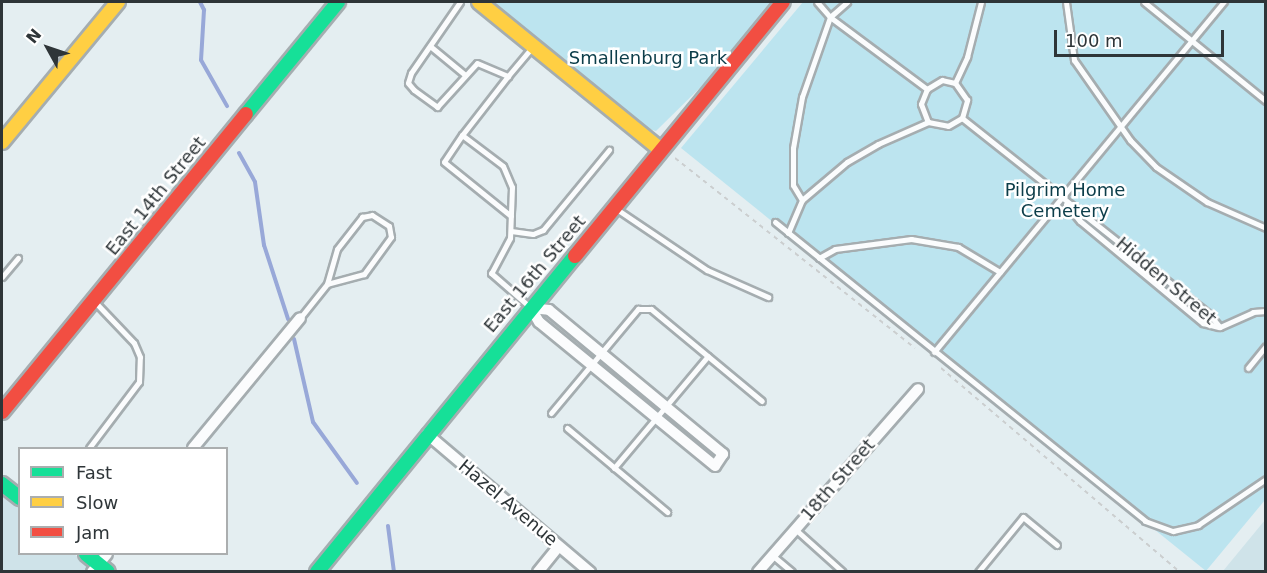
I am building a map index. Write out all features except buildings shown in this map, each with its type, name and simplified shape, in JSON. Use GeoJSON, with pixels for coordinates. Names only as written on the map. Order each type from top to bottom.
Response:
{"type":"FeatureCollection","features":[{"type":"Feature","properties":{"kind":"street"},"geometry":{"type":"LineString","coordinates":[[2,142],[118,2]]}},
{"type":"Feature","properties":{"kind":"street","name":"East 14th Street"},"geometry":{"type":"LineString","coordinates":[[2,412],[338,2]]}},
{"type":"Feature","properties":{"kind":"street"},"geometry":{"type":"LineString","coordinates":[[479,2],[660,149]]}},
{"type":"Feature","properties":{"kind":"street","name":"East 16th Street"},"geometry":{"type":"LineString","coordinates":[[316,572],[660,149],[783,2]]}},
{"type":"Feature","properties":{"kind":"street"},"geometry":{"type":"LineString","coordinates":[[531,308],[549,310],[723,454],[715,466],[538,322],[531,308]]}},
{"type":"Feature","properties":{"kind":"street"},"geometry":{"type":"LineString","coordinates":[[194,447],[300,318]]}},
{"type":"Feature","properties":{"kind":"street","name":"18th Street"},"geometry":{"type":"LineString","coordinates":[[758,572],[918,389]]}},
{"type":"Feature","properties":{"kind":"street","name":"Hazel Avenue"},"geometry":{"type":"LineString","coordinates":[[427,434],[590,572]]}},
{"type":"Feature","properties":{"kind":"street"},"geometry":{"type":"LineString","coordinates":[[2,484],[18,496]]}},
{"type":"Feature","properties":{"kind":"street"},"geometry":{"type":"LineString","coordinates":[[538,572],[559,546]]}},
{"type":"Feature","properties":{"kind":"street"},"geometry":{"type":"LineString","coordinates":[[87,555],[101,565]]}},
{"type":"Feature","properties":{"kind":"lane"},"geometry":{"type":"LineString","coordinates":[[460,2],[411,73],[408,84],[437,107],[464,74],[477,63],[508,76]]}},
{"type":"Feature","properties":{"kind":"lane"},"geometry":{"type":"LineString","coordinates":[[817,2],[830,17],[927,89]]}},
{"type":"Feature","properties":{"kind":"lane"},"geometry":{"type":"LineString","coordinates":[[802,200],[793,185],[793,148],[802,97],[830,17],[847,2]]}},
{"type":"Feature","properties":{"kind":"lane"},"geometry":{"type":"LineString","coordinates":[[955,83],[968,57],[981,2]]}},
{"type":"Feature","properties":{"kind":"lane"},"geometry":{"type":"LineString","coordinates":[[1066,2],[1074,60],[1121,127],[1156,167],[1221,210],[1266,228]]}},
{"type":"Feature","properties":{"kind":"lane"},"geometry":{"type":"LineString","coordinates":[[1144,2],[1266,101]]}},
{"type":"Feature","properties":{"kind":"lane"},"geometry":{"type":"LineString","coordinates":[[934,352],[1224,2]]}},
{"type":"Feature","properties":{"kind":"lane"},"geometry":{"type":"LineString","coordinates":[[511,216],[444,162],[462,135],[534,45]]}},
{"type":"Feature","properties":{"kind":"lane"},"geometry":{"type":"LineString","coordinates":[[429,46],[464,74]]}},
{"type":"Feature","properties":{"kind":"lane"},"geometry":{"type":"LineString","coordinates":[[788,233],[802,200],[847,162],[928,122],[948,126],[963,118],[967,100],[955,83],[942,80],[927,89],[921,104],[928,122]]}},
{"type":"Feature","properties":{"kind":"lane","name":"Hidden Street"},"geometry":{"type":"LineString","coordinates":[[963,118],[1209,314],[1220,327]]}},
{"type":"Feature","properties":{"kind":"lane"},"geometry":{"type":"LineString","coordinates":[[462,135],[503,166],[512,187],[511,231],[491,273],[531,308]]}},
{"type":"Feature","properties":{"kind":"lane"},"geometry":{"type":"LineString","coordinates":[[511,231],[533,234],[543,230],[609,150]]}},
{"type":"Feature","properties":{"kind":"lane","name":"Hidden Street"},"geometry":{"type":"LineString","coordinates":[[1061,198],[1080,221],[1203,323],[1220,327]]}},
{"type":"Feature","properties":{"kind":"lane"},"geometry":{"type":"LineString","coordinates":[[614,207],[707,270],[768,297]]}},
{"type":"Feature","properties":{"kind":"lane"},"geometry":{"type":"LineString","coordinates":[[300,318],[327,284],[337,249],[362,217],[372,216],[389,226],[391,237],[364,274],[327,284]]}},
{"type":"Feature","properties":{"kind":"lane"},"geometry":{"type":"LineString","coordinates":[[775,222],[1145,521],[1173,531],[1198,525],[1266,479]]}},
{"type":"Feature","properties":{"kind":"lane"},"geometry":{"type":"LineString","coordinates":[[819,258],[835,249],[911,239],[958,247],[1000,272]]}},
{"type":"Feature","properties":{"kind":"lane"},"geometry":{"type":"LineString","coordinates":[[2,277],[18,258]]}},
{"type":"Feature","properties":{"kind":"lane"},"geometry":{"type":"LineString","coordinates":[[90,447],[139,382],[140,357],[134,343],[93,301]]}},
{"type":"Feature","properties":{"kind":"lane"},"geometry":{"type":"LineString","coordinates":[[551,413],[638,309],[651,309],[762,401]]}},
{"type":"Feature","properties":{"kind":"lane"},"geometry":{"type":"LineString","coordinates":[[1220,327],[1253,312],[1266,311]]}},
{"type":"Feature","properties":{"kind":"lane"},"geometry":{"type":"LineString","coordinates":[[1248,368],[1266,346]]}},
{"type":"Feature","properties":{"kind":"lane"},"geometry":{"type":"LineString","coordinates":[[614,468],[708,356]]}},
{"type":"Feature","properties":{"kind":"lane"},"geometry":{"type":"LineString","coordinates":[[567,428],[667,512]]}},
{"type":"Feature","properties":{"kind":"lane"},"geometry":{"type":"LineString","coordinates":[[978,572],[1023,517],[1058,545]]}},
{"type":"Feature","properties":{"kind":"lane"},"geometry":{"type":"LineString","coordinates":[[795,529],[843,572]]}},
{"type":"Feature","properties":{"kind":"lane"},"geometry":{"type":"LineString","coordinates":[[772,555],[792,572]]}},
{"type":"Feature","properties":{"kind":"path"},"geometry":{"type":"LineString","coordinates":[[675,158],[924,355]]}},
{"type":"Feature","properties":{"kind":"path"},"geometry":{"type":"LineString","coordinates":[[933,362],[1180,572]]}},
{"type":"Feature","properties":{"kind":"shaded area"},"geometry":{"type":"Polygon","coordinates":[[[2,492],[18,506],[18,555],[75,555],[96,571],[2,571],[2,492]]]}},
{"type":"Feature","properties":{"kind":"shaded area"},"geometry":{"type":"Polygon","coordinates":[[[1265,520],[1265,571],[1223,571],[1265,520]]]}},
{"type":"Feature","properties":{"kind":"green space","name":"Smallenburg Park"},"geometry":{"type":"Polygon","coordinates":[[[489,2],[774,2],[716,72],[656,131],[645,128],[489,2]]]}},
{"type":"Feature","properties":{"kind":"green space","name":"Pilgrim Home Cemetery"},"geometry":{"type":"Polygon","coordinates":[[[803,2],[1265,2],[1265,500],[1206,571],[681,148],[803,2]]]}},
{"type":"Feature","properties":{"kind":"waterway"},"geometry":{"type":"LineString","coordinates":[[200,2],[204,10],[201,60],[227,106]]}},
{"type":"Feature","properties":{"kind":"waterway"},"geometry":{"type":"LineString","coordinates":[[239,153],[255,182],[264,245],[288,319]]}},
{"type":"Feature","properties":{"kind":"waterway"},"geometry":{"type":"LineString","coordinates":[[294,339],[313,422],[357,483]]}},
{"type":"Feature","properties":{"kind":"waterway"},"geometry":{"type":"LineString","coordinates":[[388,526],[394,572]]}},
{"type":"Feature","properties":{"kind":"traffic: fast"},"geometry":{"type":"LineString","coordinates":[[246,114],[338,2]]}},
{"type":"Feature","properties":{"kind":"traffic: fast"},"geometry":{"type":"LineString","coordinates":[[317,572],[575,256]]}},
{"type":"Feature","properties":{"kind":"traffic: fast"},"geometry":{"type":"LineString","coordinates":[[2,484],[18,496]]}},
{"type":"Feature","properties":{"kind":"traffic: fast"},"geometry":{"type":"LineString","coordinates":[[87,555],[108,572]]}},
{"type":"Feature","properties":{"kind":"traffic: slow"},"geometry":{"type":"LineString","coordinates":[[2,142],[118,2]]}},
{"type":"Feature","properties":{"kind":"traffic: slow"},"geometry":{"type":"LineString","coordinates":[[479,2],[660,149]]}},
{"type":"Feature","properties":{"kind":"traffic: jam"},"geometry":{"type":"LineString","coordinates":[[575,256],[783,2]]}},
{"type":"Feature","properties":{"kind":"traffic: jam"},"geometry":{"type":"LineString","coordinates":[[2,412],[246,114]]}}]}
